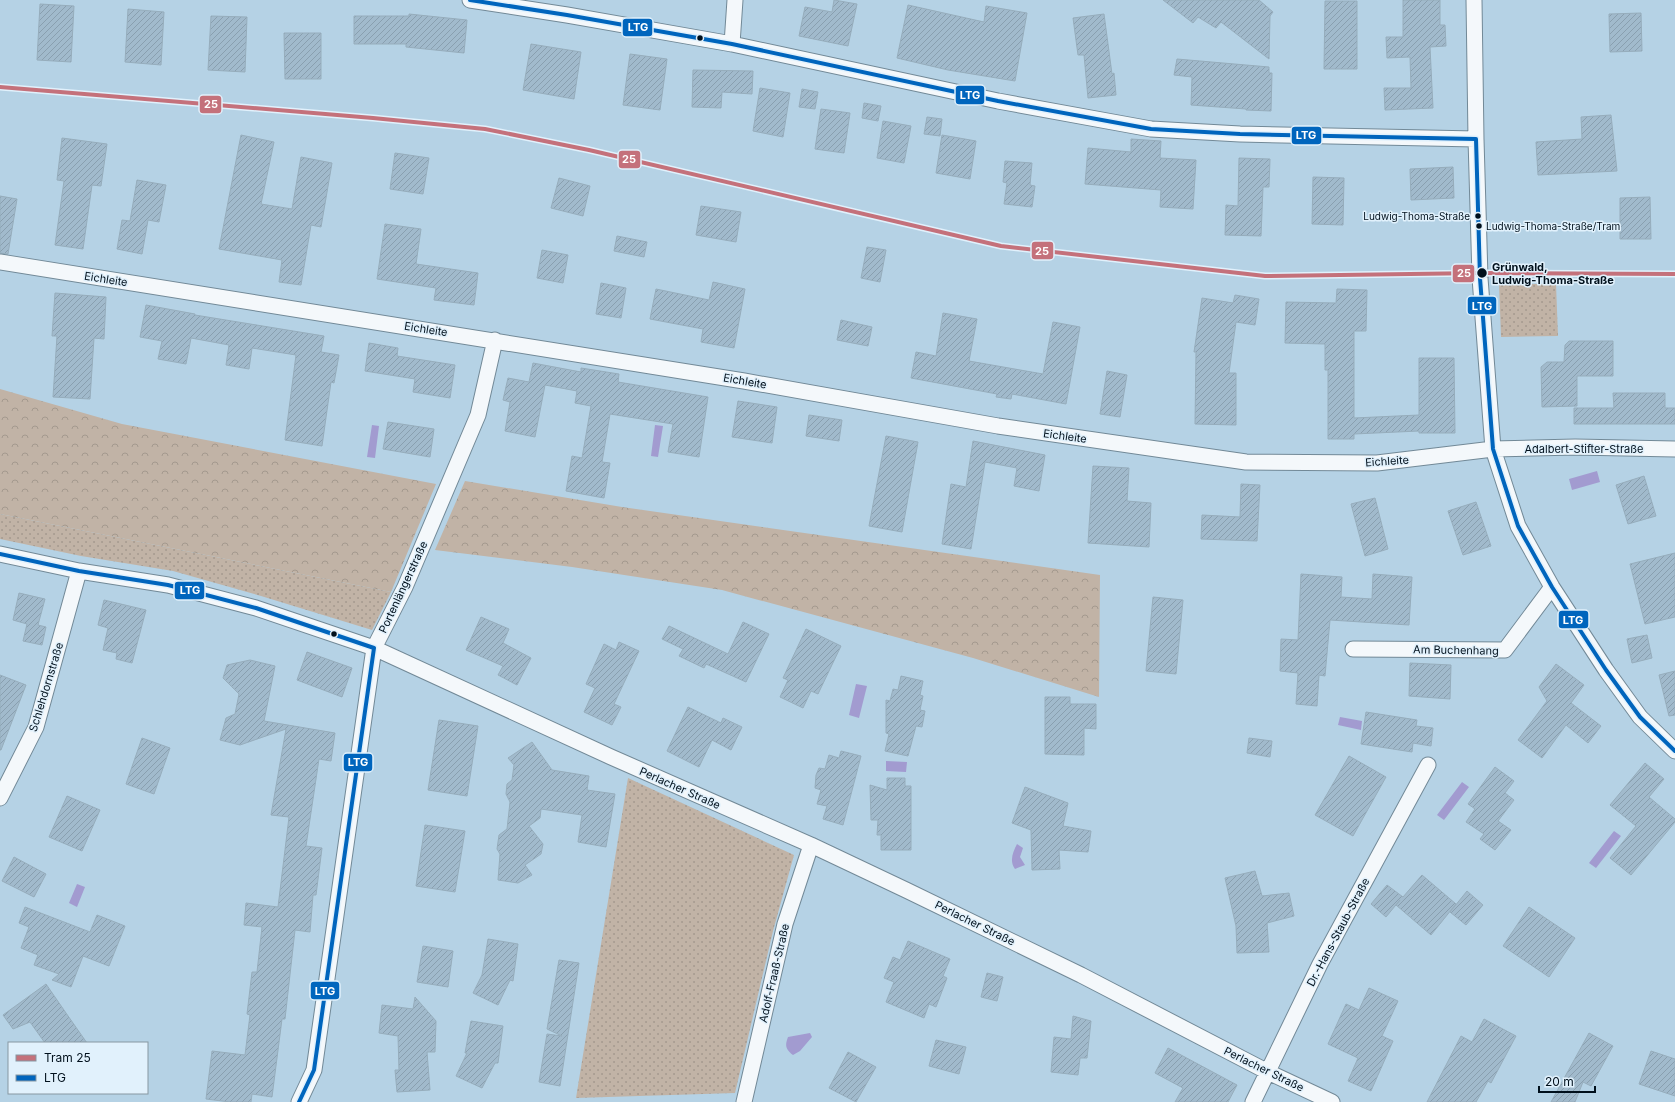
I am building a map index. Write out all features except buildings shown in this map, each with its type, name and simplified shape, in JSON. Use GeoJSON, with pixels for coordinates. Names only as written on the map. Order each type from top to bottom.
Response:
{"type":"FeatureCollection","features":[{"type":"Feature","properties":{"kind":"street"},"geometry":{"type":"LineString","coordinates":[[470,0],[732,44],[998,101],[1151,129],[1240,134],[1476,139]]}},
{"type":"Feature","properties":{"kind":"street"},"geometry":{"type":"LineString","coordinates":[[732,44],[735,0]]}},
{"type":"Feature","properties":{"kind":"street"},"geometry":{"type":"LineString","coordinates":[[1474,0],[1480,278],[1493,450],[1518,526],[1552,587],[1575,624],[1640,717],[1675,751]]}},
{"type":"Feature","properties":{"kind":"street","name":"Eichleite"},"geometry":{"type":"LineString","coordinates":[[0,262],[495,340],[744,381],[998,426],[1246,462],[1377,463],[1493,450]]}},
{"type":"Feature","properties":{"kind":"street","name":"Portenlängerstraße"},"geometry":{"type":"LineString","coordinates":[[299,1102],[314,1070],[374,648],[405,587],[478,415],[495,340]]}},
{"type":"Feature","properties":{"kind":"street","name":"Adalbert-Stifter-Straße"},"geometry":{"type":"LineString","coordinates":[[1493,450],[1575,447],[1675,449]]}},
{"type":"Feature","properties":{"kind":"street","name":"Perlacher Straße"},"geometry":{"type":"LineString","coordinates":[[0,554],[79,571],[168,585],[190,590],[256,608],[374,648],[611,757],[811,845],[920,896],[1081,975],[1268,1072],[1332,1102]]}},
{"type":"Feature","properties":{"kind":"street","name":"Schlehdornstraße"},"geometry":{"type":"LineString","coordinates":[[0,798],[36,727],[79,571]]}},
{"type":"Feature","properties":{"kind":"street","name":"Am Buchenhang"},"geometry":{"type":"LineString","coordinates":[[1353,649],[1505,650],[1552,587]]}},
{"type":"Feature","properties":{"kind":"street","name":"Dr.-Hans-Staub-Straße"},"geometry":{"type":"LineString","coordinates":[[1253,1102],[1320,964],[1428,765]]}},
{"type":"Feature","properties":{"kind":"street","name":"Adolf-Fraaß-Straße"},"geometry":{"type":"LineString","coordinates":[[744,1102],[786,924],[811,845]]}},
{"type":"Feature","properties":{"kind":"green space"},"geometry":{"type":"Polygon","coordinates":[[[1499,284],[1556,284],[1558,336],[1501,337],[1499,284]]]}},
{"type":"Feature","properties":{"kind":"green space"},"geometry":{"type":"Polygon","coordinates":[[[0,389],[122,424],[436,484],[391,592],[0,514],[0,389]]]}},
{"type":"Feature","properties":{"kind":"green space"},"geometry":{"type":"Polygon","coordinates":[[[465,481],[622,507],[1100,575],[1099,697],[973,658],[722,590],[572,567],[435,550],[465,481]]]}},
{"type":"Feature","properties":{"kind":"green space"},"geometry":{"type":"Polygon","coordinates":[[[0,514],[391,592],[372,630],[173,571],[81,556],[0,539],[0,514]]]}},
{"type":"Feature","properties":{"kind":"green space"},"geometry":{"type":"Polygon","coordinates":[[[628,778],[794,855],[773,931],[735,1093],[576,1098],[628,778]]]}},
{"type":"Feature","properties":{"kind":"shaded area"},"geometry":{"type":"Polygon","coordinates":[[[372,425],[379,426],[375,458],[367,457],[372,425]]]}},
{"type":"Feature","properties":{"kind":"shaded area"},"geometry":{"type":"Polygon","coordinates":[[[655,425],[663,426],[658,457],[651,456],[655,425]]]}},
{"type":"Feature","properties":{"kind":"shaded area"},"geometry":{"type":"Polygon","coordinates":[[[1597,471],[1600,482],[1572,490],[1569,479],[1597,471]]]}},
{"type":"Feature","properties":{"kind":"shaded area"},"geometry":{"type":"Polygon","coordinates":[[[856,684],[867,686],[859,718],[849,715],[856,684]]]}},
{"type":"Feature","properties":{"kind":"shaded area"},"geometry":{"type":"Polygon","coordinates":[[[1340,717],[1362,721],[1361,730],[1338,725],[1340,717]]]}},
{"type":"Feature","properties":{"kind":"shaded area"},"geometry":{"type":"Polygon","coordinates":[[[886,761],[907,762],[906,772],[886,771],[886,761]]]}},
{"type":"Feature","properties":{"kind":"shaded area"},"geometry":{"type":"Polygon","coordinates":[[[1462,782],[1469,787],[1444,820],[1437,815],[1462,782]]]}},
{"type":"Feature","properties":{"kind":"shaded area"},"geometry":{"type":"Polygon","coordinates":[[[1614,831],[1621,836],[1596,868],[1589,863],[1614,831]]]}},
{"type":"Feature","properties":{"kind":"shaded area"},"geometry":{"type":"Polygon","coordinates":[[[1017,844],[1023,848],[1020,857],[1025,865],[1015,869],[1012,860],[1017,844]]]}},
{"type":"Feature","properties":{"kind":"shaded area"},"geometry":{"type":"Polygon","coordinates":[[[77,884],[85,887],[77,907],[69,903],[77,884]]]}},
{"type":"Feature","properties":{"kind":"shaded area"},"geometry":{"type":"Polygon","coordinates":[[[810,1033],[812,1037],[800,1051],[793,1055],[788,1051],[786,1042],[788,1037],[810,1033]]]}},
{"type":"Feature","properties":{"kind":"tram line","name":"25"},"geometry":{"type":"LineString","coordinates":[[0,87],[373,118],[485,129],[589,150],[1001,246],[1265,276],[1480,273],[1675,274]]}},
{"type":"Feature","properties":{"kind":"transit line","name":"LTG"},"geometry":{"type":"LineString","coordinates":[[470,0],[567,15],[732,44],[998,101],[1151,129],[1240,134],[1476,139]]}},
{"type":"Feature","properties":{"kind":"transit line","name":"LTG"},"geometry":{"type":"LineString","coordinates":[[1476,139],[1480,278],[1493,449],[1518,526],[1552,587],[1606,670],[1640,717],[1675,751]]}},
{"type":"Feature","properties":{"kind":"transit line","name":"LTG"},"geometry":{"type":"LineString","coordinates":[[0,554],[79,571],[168,585],[256,608],[374,648]]}},
{"type":"Feature","properties":{"kind":"transit line","name":"LTG"},"geometry":{"type":"LineString","coordinates":[[299,1102],[314,1070],[374,648]]}},
{"type":"Feature","properties":{"kind":"place","name":"Ludwig-Thoma-Straße"},"geometry":{"type":"Point","coordinates":[1478,216]}},
{"type":"Feature","properties":{"kind":"place","name":"Ludwig-Thoma-Straße/Tram"},"geometry":{"type":"Point","coordinates":[1479,226]}},
{"type":"Feature","properties":{"kind":"place","name":"Grünwald, Ludwig-Thoma-Straße"},"geometry":{"type":"Point","coordinates":[1482,273]}}]}
